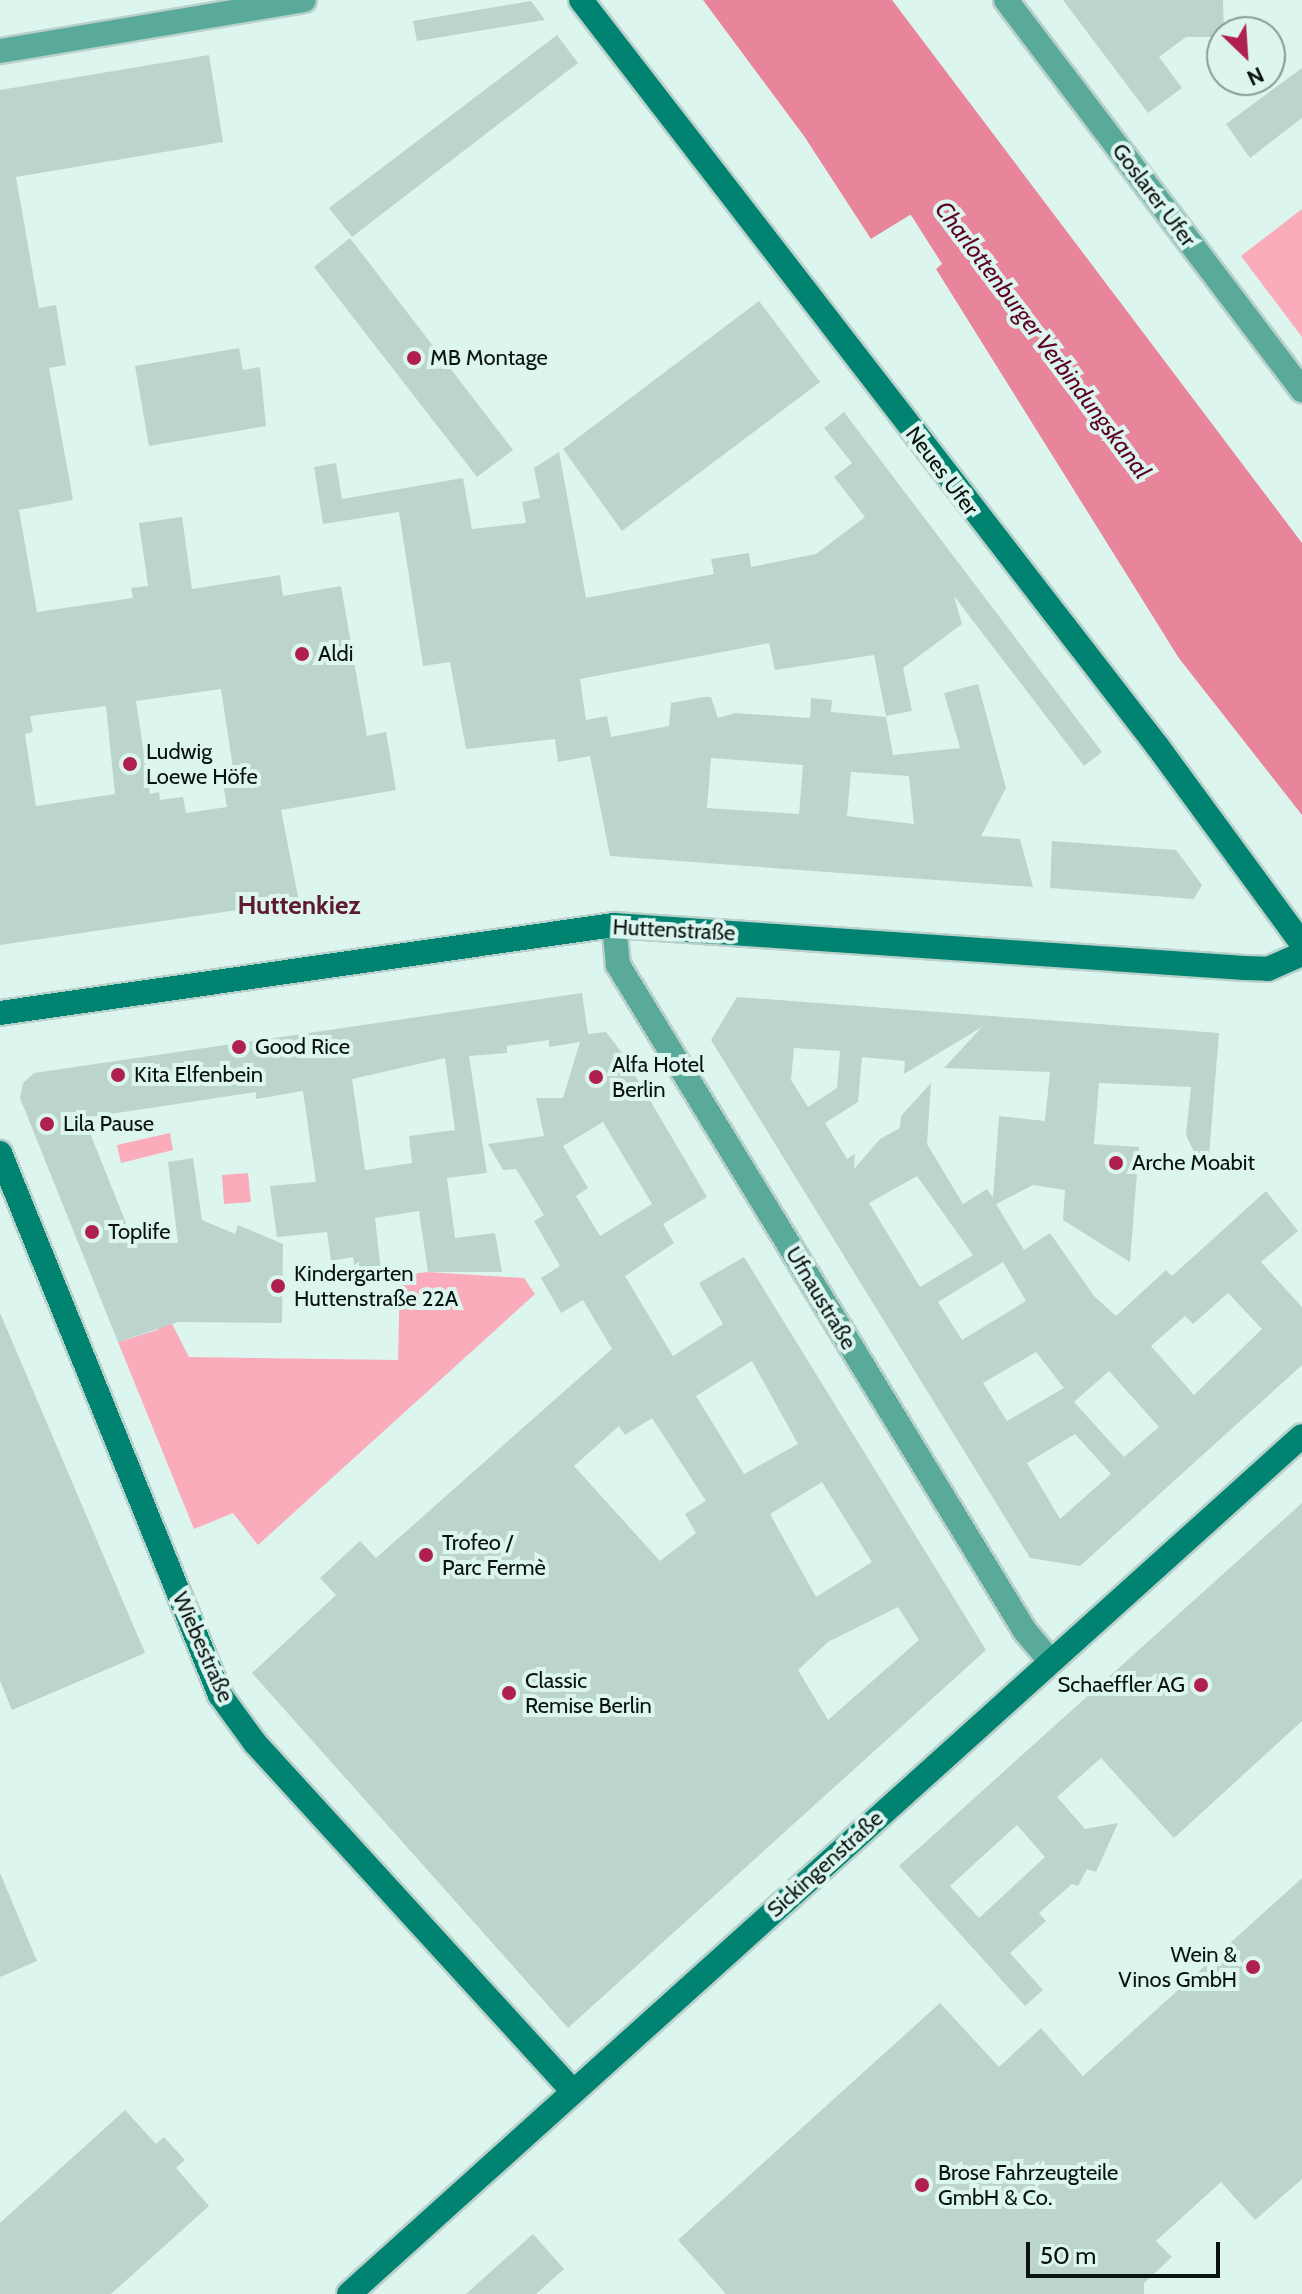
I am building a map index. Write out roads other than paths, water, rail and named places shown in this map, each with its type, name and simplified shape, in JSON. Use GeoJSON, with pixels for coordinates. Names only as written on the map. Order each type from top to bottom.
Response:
{"type":"FeatureCollection","features":[{"type":"Feature","properties":{"kind":"street"},"geometry":{"type":"LineString","coordinates":[[0,51],[304,0]]}},
{"type":"Feature","properties":{"kind":"street","name":"Neues Ufer"},"geometry":{"type":"LineString","coordinates":[[581,0],[1158,747],[1302,944]]}},
{"type":"Feature","properties":{"kind":"street","name":"Goslarer Ufer"},"geometry":{"type":"LineString","coordinates":[[1006,0],[1302,390]]}},
{"type":"Feature","properties":{"kind":"street","name":"Huttenstraße"},"geometry":{"type":"LineString","coordinates":[[0,1013],[614,925],[1268,969],[1302,954]]}},
{"type":"Feature","properties":{"kind":"street","name":"Ufnaustraße"},"geometry":{"type":"LineString","coordinates":[[614,925],[618,965],[1025,1631],[1050,1661]]}},
{"type":"Feature","properties":{"kind":"street","name":"Wiebestraße"},"geometry":{"type":"LineString","coordinates":[[0,1153],[220,1695],[255,1743],[573,2091]]}},
{"type":"Feature","properties":{"kind":"street","name":"Sickingenstraße"},"geometry":{"type":"LineString","coordinates":[[349,2294],[1302,1436]]}},
{"type":"Feature","properties":{"kind":"water","name":"Charlottenburger Verbindungskanal"},"geometry":{"type":"Polygon","coordinates":[[[703,0],[892,0],[1302,543],[1302,815],[1178,657],[935,268],[942,264],[910,215],[871,239],[804,136],[703,0]]]}},
{"type":"Feature","properties":{"kind":"place","name":"MB Montage"},"geometry":{"type":"Point","coordinates":[414,358]}},
{"type":"Feature","properties":{"kind":"place","name":"Aldi"},"geometry":{"type":"Point","coordinates":[302,654]}},
{"type":"Feature","properties":{"kind":"place","name":"Ludwig Loewe Höfe"},"geometry":{"type":"Point","coordinates":[130,764]}},
{"type":"Feature","properties":{"kind":"place","name":"Good Rice"},"geometry":{"type":"Point","coordinates":[239,1047]}},
{"type":"Feature","properties":{"kind":"place","name":"Kita Elfenbein"},"geometry":{"type":"Point","coordinates":[118,1075]}},
{"type":"Feature","properties":{"kind":"place","name":"Alfa Hotel Berlin"},"geometry":{"type":"Point","coordinates":[596,1077]}},
{"type":"Feature","properties":{"kind":"place","name":"Lila Pause"},"geometry":{"type":"Point","coordinates":[47,1124]}},
{"type":"Feature","properties":{"kind":"place","name":"Arche Moabit"},"geometry":{"type":"Point","coordinates":[1116,1163]}},
{"type":"Feature","properties":{"kind":"place","name":"Toplife"},"geometry":{"type":"Point","coordinates":[92,1232]}},
{"type":"Feature","properties":{"kind":"place","name":"Kindergarten Huttenstraße 22A"},"geometry":{"type":"Point","coordinates":[278,1286]}},
{"type":"Feature","properties":{"kind":"place","name":"Trofeo / Parc Fermè"},"geometry":{"type":"Point","coordinates":[426,1555]}},
{"type":"Feature","properties":{"kind":"place","name":"Schaeffler AG"},"geometry":{"type":"Point","coordinates":[1201,1685]}},
{"type":"Feature","properties":{"kind":"place","name":"Classic Remise Berlin"},"geometry":{"type":"Point","coordinates":[509,1693]}},
{"type":"Feature","properties":{"kind":"place","name":"Wein & Vinos GmbH"},"geometry":{"type":"Point","coordinates":[1253,1967]}},
{"type":"Feature","properties":{"kind":"place","name":"Brose Fahrzeugteile GmbH & Co."},"geometry":{"type":"Point","coordinates":[922,2185]}},
{"type":"Feature","properties":{"kind":"district","name":"Huttenkiez"},"geometry":{"type":"Point","coordinates":[299,906]}}]}
